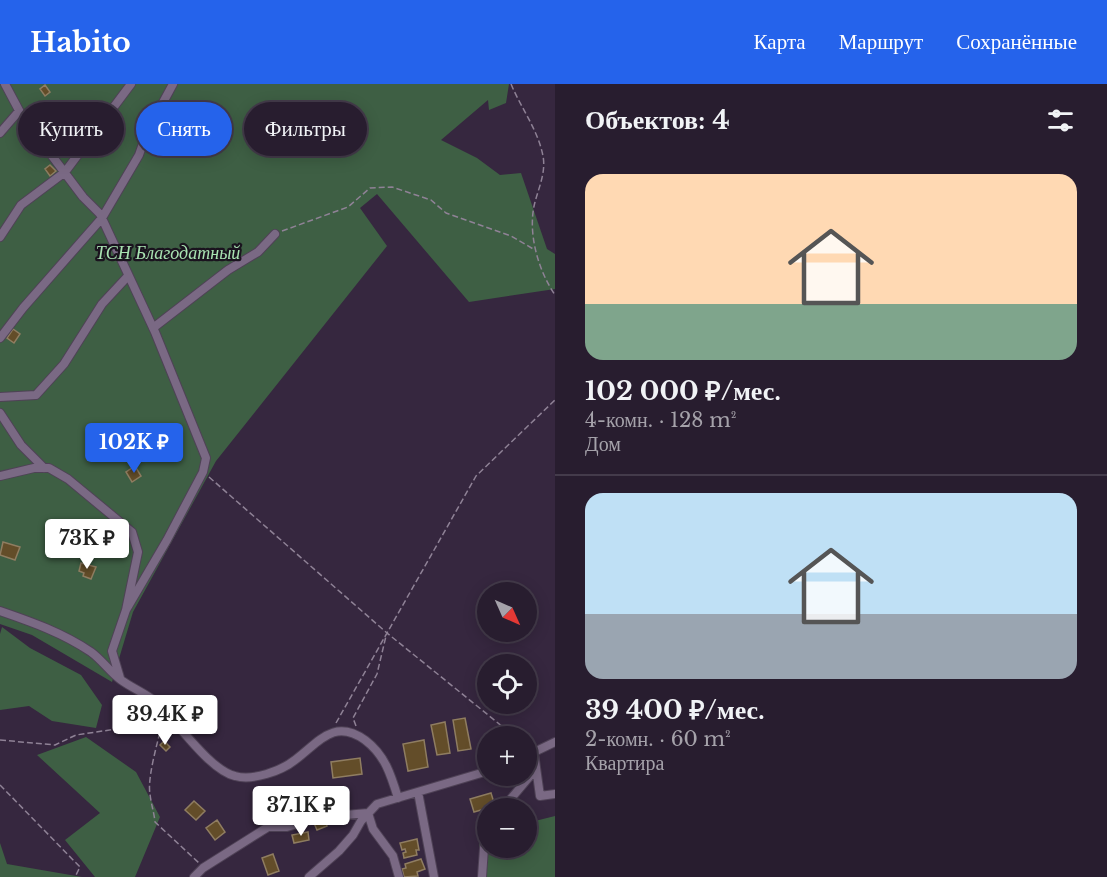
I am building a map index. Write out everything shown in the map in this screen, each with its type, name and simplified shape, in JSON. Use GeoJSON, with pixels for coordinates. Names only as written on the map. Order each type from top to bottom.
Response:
{"type":"FeatureCollection","features":[{"type":"Feature","properties":{"kind":"street"},"geometry":{"type":"LineString","coordinates":[[4,84],[18,109]]}},
{"type":"Feature","properties":{"kind":"street"},"geometry":{"type":"LineString","coordinates":[[0,237],[21,204],[65,172],[131,84]]}},
{"type":"Feature","properties":{"kind":"street"},"geometry":{"type":"LineString","coordinates":[[0,338],[23,308],[102,218],[139,155],[147,132],[173,84]]}},
{"type":"Feature","properties":{"kind":"street"},"geometry":{"type":"LineString","coordinates":[[0,134],[18,112]]}},
{"type":"Feature","properties":{"kind":"street"},"geometry":{"type":"LineString","coordinates":[[53,156],[102,218],[153,328],[206,458],[203,472],[126,610]]}},
{"type":"Feature","properties":{"kind":"street"},"geometry":{"type":"LineString","coordinates":[[153,328],[228,270],[258,252],[275,234]]}},
{"type":"Feature","properties":{"kind":"street"},"geometry":{"type":"LineString","coordinates":[[0,397],[36,395],[64,364],[102,304],[128,276]]}},
{"type":"Feature","properties":{"kind":"street"},"geometry":{"type":"LineString","coordinates":[[0,413],[21,445],[44,468]]}},
{"type":"Feature","properties":{"kind":"street"},"geometry":{"type":"LineString","coordinates":[[0,476],[34,468],[49,468],[68,479],[132,532],[138,552],[126,610],[112,651],[120,679]]}},
{"type":"Feature","properties":{"kind":"street"},"geometry":{"type":"LineString","coordinates":[[0,610],[65,637],[92,653],[120,679],[156,702],[225,773],[237,777],[258,775],[282,768],[294,761],[320,738],[340,730],[352,732],[376,748],[389,769],[398,798]]}},
{"type":"Feature","properties":{"kind":"street"},"geometry":{"type":"LineString","coordinates":[[537,751],[555,742]]}},
{"type":"Feature","properties":{"kind":"street"},"geometry":{"type":"LineString","coordinates":[[316,877],[377,804],[477,774]]}},
{"type":"Feature","properties":{"kind":"street"},"geometry":{"type":"LineString","coordinates":[[537,776],[540,796],[555,794]]}},
{"type":"Feature","properties":{"kind":"street"},"geometry":{"type":"LineString","coordinates":[[511,798],[522,786]]}},
{"type":"Feature","properties":{"kind":"street"},"geometry":{"type":"LineString","coordinates":[[418,792],[434,877]]}},
{"type":"Feature","properties":{"kind":"street"},"geometry":{"type":"LineString","coordinates":[[194,877],[203,868],[268,827],[286,827],[322,817],[368,813]]}},
{"type":"Feature","properties":{"kind":"street"},"geometry":{"type":"LineString","coordinates":[[368,813],[373,829],[393,856],[399,877]]}},
{"type":"Feature","properties":{"kind":"street"},"geometry":{"type":"LineString","coordinates":[[309,877],[339,851]]}},
{"type":"Feature","properties":{"kind":"street"},"geometry":{"type":"LineString","coordinates":[[482,877],[483,858]]}},
{"type":"Feature","properties":{"kind":"path"},"geometry":{"type":"LineString","coordinates":[[511,84],[534,129],[543,158],[543,173],[534,205],[535,250],[546,282],[555,295]]}},
{"type":"Feature","properties":{"kind":"path"},"geometry":{"type":"LineString","coordinates":[[275,234],[348,207],[370,188],[392,188],[431,200],[446,213],[511,236],[535,250]]}},
{"type":"Feature","properties":{"kind":"path"},"geometry":{"type":"LineString","coordinates":[[329,734],[476,476],[555,400]]}},
{"type":"Feature","properties":{"kind":"path"},"geometry":{"type":"LineString","coordinates":[[203,472],[387,633],[502,726]]}},
{"type":"Feature","properties":{"kind":"path"},"geometry":{"type":"LineString","coordinates":[[361,738],[353,718],[377,674],[387,633]]}},
{"type":"Feature","properties":{"kind":"path"},"geometry":{"type":"LineString","coordinates":[[168,715],[162,723],[150,782],[149,793],[155,822],[203,868]]}},
{"type":"Feature","properties":{"kind":"path"},"geometry":{"type":"LineString","coordinates":[[0,740],[55,745],[76,735],[162,723]]}},
{"type":"Feature","properties":{"kind":"path"},"geometry":{"type":"LineString","coordinates":[[0,785],[80,867],[75,877]]}},
{"type":"Feature","properties":{"kind":"green space","name":"ТСН Благодатный"},"geometry":{"type":"Polygon","coordinates":[[[0,84],[509,84],[506,103],[489,110],[488,100],[441,140],[477,158],[500,175],[521,173],[547,249],[555,254],[555,289],[469,302],[377,194],[360,208],[387,246],[216,461],[133,612],[112,682],[32,635],[0,624],[0,84]]]}},
{"type":"Feature","properties":{"kind":"green space"},"geometry":{"type":"Polygon","coordinates":[[[2,627],[30,648],[81,675],[102,705],[96,728],[52,721],[29,706],[0,710],[0,634],[2,627]]]}},
{"type":"Feature","properties":{"kind":"green space"},"geometry":{"type":"Polygon","coordinates":[[[86,737],[136,772],[160,817],[135,877],[95,877],[65,840],[100,813],[37,755],[86,737]]]}},
{"type":"Feature","properties":{"kind":"green space"},"geometry":{"type":"Polygon","coordinates":[[[555,816],[555,877],[480,877],[480,858],[537,858],[537,820],[555,816]]]}},
{"type":"Feature","properties":{"kind":"green space"},"geometry":{"type":"Polygon","coordinates":[[[0,843],[7,864],[82,877],[0,877],[0,843]]]}},
{"type":"Feature","properties":{"kind":"building"},"geometry":{"type":"Polygon","coordinates":[[[45,85],[50,92],[45,96],[40,89],[45,85]]]}},
{"type":"Feature","properties":{"kind":"building"},"geometry":{"type":"Polygon","coordinates":[[[50,165],[56,171],[50,176],[45,169],[50,165]]]}},
{"type":"Feature","properties":{"kind":"building"},"geometry":{"type":"Polygon","coordinates":[[[13,329],[20,334],[14,343],[7,338],[13,329]]]}},
{"type":"Feature","properties":{"kind":"building"},"geometry":{"type":"Polygon","coordinates":[[[135,466],[141,476],[132,482],[126,472],[135,466]]]}},
{"type":"Feature","properties":{"kind":"building"},"geometry":{"type":"Polygon","coordinates":[[[3,542],[20,547],[15,560],[0,555],[3,542]]]}},
{"type":"Feature","properties":{"kind":"building"},"geometry":{"type":"Polygon","coordinates":[[[81,563],[96,567],[91,579],[83,576],[84,573],[79,571],[81,563]]]}},
{"type":"Feature","properties":{"kind":"building"},"geometry":{"type":"Polygon","coordinates":[[[465,718],[471,749],[458,751],[453,720],[465,718]]]}},
{"type":"Feature","properties":{"kind":"building"},"geometry":{"type":"Polygon","coordinates":[[[445,722],[450,753],[437,755],[431,725],[445,722]]]}},
{"type":"Feature","properties":{"kind":"building"},"geometry":{"type":"Polygon","coordinates":[[[424,740],[428,767],[408,771],[403,744],[424,740]]]}},
{"type":"Feature","properties":{"kind":"building"},"geometry":{"type":"Polygon","coordinates":[[[164,741],[170,747],[166,751],[160,745],[164,741]]]}},
{"type":"Feature","properties":{"kind":"building"},"geometry":{"type":"Polygon","coordinates":[[[360,758],[362,774],[333,778],[331,762],[360,758]]]}},
{"type":"Feature","properties":{"kind":"building"},"geometry":{"type":"Polygon","coordinates":[[[491,793],[493,798],[477,798],[477,811],[474,812],[470,799],[491,793]]]}},
{"type":"Feature","properties":{"kind":"building"},"geometry":{"type":"Polygon","coordinates":[[[194,801],[205,811],[196,820],[185,810],[194,801]]]}},
{"type":"Feature","properties":{"kind":"building"},"geometry":{"type":"Polygon","coordinates":[[[325,819],[327,826],[317,830],[314,823],[325,819]]]}},
{"type":"Feature","properties":{"kind":"building"},"geometry":{"type":"Polygon","coordinates":[[[217,820],[225,832],[215,840],[206,828],[217,820]]]}},
{"type":"Feature","properties":{"kind":"building"},"geometry":{"type":"Polygon","coordinates":[[[308,832],[309,840],[294,843],[292,835],[308,832]]]}},
{"type":"Feature","properties":{"kind":"building"},"geometry":{"type":"Polygon","coordinates":[[[417,839],[419,850],[416,850],[417,855],[404,858],[403,853],[406,852],[405,849],[402,850],[400,843],[417,839]]]}},
{"type":"Feature","properties":{"kind":"building"},"geometry":{"type":"Polygon","coordinates":[[[273,854],[279,871],[268,875],[262,858],[273,854]]]}},
{"type":"Feature","properties":{"kind":"building"},"geometry":{"type":"Polygon","coordinates":[[[421,859],[425,869],[417,872],[418,876],[404,877],[402,869],[406,868],[405,864],[421,859]]]}}]}
